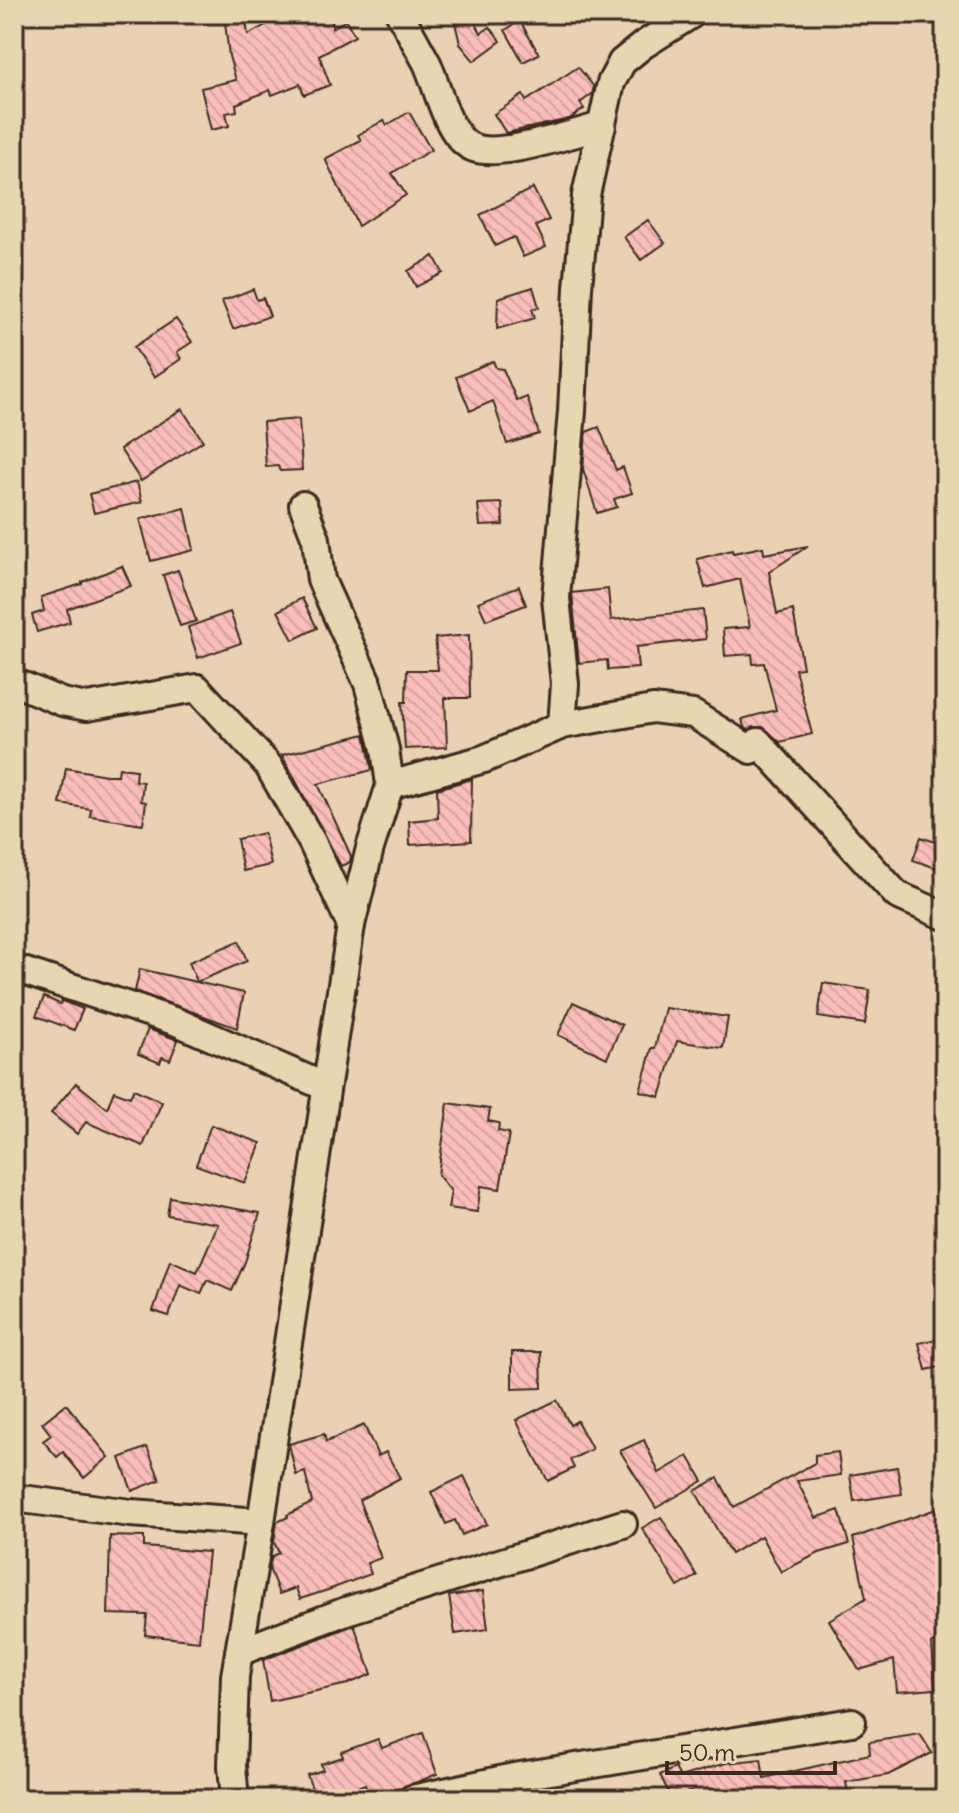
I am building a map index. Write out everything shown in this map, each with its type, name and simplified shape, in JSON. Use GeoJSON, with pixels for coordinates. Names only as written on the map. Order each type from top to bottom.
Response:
{"type":"FeatureCollection","features":[{"type":"Feature","properties":{"kind":"street"},"geometry":{"type":"LineString","coordinates":[[400,14],[428,66],[450,122],[465,143],[473,148],[488,151],[515,148],[602,126]]}},
{"type":"Feature","properties":{"kind":"street"},"geometry":{"type":"LineString","coordinates":[[562,725],[565,684],[556,598],[586,195],[611,83],[622,62],[692,14]]}},
{"type":"Feature","properties":{"kind":"street"},"geometry":{"type":"LineString","coordinates":[[235,1799],[232,1766],[235,1676],[351,925],[390,785],[385,749],[368,684],[321,580],[316,539],[303,505]]}},
{"type":"Feature","properties":{"kind":"street"},"geometry":{"type":"LineString","coordinates":[[14,682],[62,702],[87,707],[197,688],[268,765],[312,842],[351,925]]}},
{"type":"Feature","properties":{"kind":"street"},"geometry":{"type":"LineString","coordinates":[[390,785],[484,759],[562,725],[653,709],[693,714],[751,750],[758,742],[897,895],[945,916]]}},
{"type":"Feature","properties":{"kind":"street"},"geometry":{"type":"LineString","coordinates":[[20,970],[177,1022],[326,1087]]}},
{"type":"Feature","properties":{"kind":"street"},"geometry":{"type":"LineString","coordinates":[[14,1498],[131,1513],[261,1522]]}},
{"type":"Feature","properties":{"kind":"street"},"geometry":{"type":"LineString","coordinates":[[239,1652],[346,1611],[623,1524]]}},
{"type":"Feature","properties":{"kind":"street"},"geometry":{"type":"LineString","coordinates":[[412,1799],[514,1777],[852,1722]]}},
{"type":"Feature","properties":{"kind":"building"},"geometry":{"type":"Polygon","coordinates":[[[224,14],[245,14],[248,35],[285,14],[332,14],[332,28],[346,20],[355,36],[319,55],[330,85],[304,95],[300,84],[272,95],[270,90],[236,104],[237,111],[226,113],[229,126],[211,130],[201,88],[236,80],[229,56],[224,14]]]}},
{"type":"Feature","properties":{"kind":"building"},"geometry":{"type":"Polygon","coordinates":[[[453,14],[471,14],[481,33],[490,27],[501,41],[474,61],[460,44],[453,14]]]}},
{"type":"Feature","properties":{"kind":"building"},"geometry":{"type":"Polygon","coordinates":[[[520,21],[539,54],[523,62],[505,30],[520,21]]]}},
{"type":"Feature","properties":{"kind":"building"},"geometry":{"type":"Polygon","coordinates":[[[578,67],[594,87],[592,94],[580,103],[584,109],[569,119],[506,133],[494,114],[523,95],[526,101],[578,67]]]}},
{"type":"Feature","properties":{"kind":"building"},"geometry":{"type":"Polygon","coordinates":[[[409,112],[431,150],[392,173],[406,195],[358,226],[325,159],[361,140],[358,135],[384,120],[387,125],[409,112]]]}},
{"type":"Feature","properties":{"kind":"building"},"geometry":{"type":"Polygon","coordinates":[[[533,188],[549,220],[536,226],[546,247],[523,257],[514,237],[495,246],[480,215],[533,188]]]}},
{"type":"Feature","properties":{"kind":"building"},"geometry":{"type":"Polygon","coordinates":[[[648,220],[665,243],[641,260],[624,237],[648,220]]]}},
{"type":"Feature","properties":{"kind":"building"},"geometry":{"type":"Polygon","coordinates":[[[434,256],[443,273],[416,287],[408,271],[434,256]]]}},
{"type":"Feature","properties":{"kind":"building"},"geometry":{"type":"Polygon","coordinates":[[[533,287],[539,307],[532,309],[535,318],[497,329],[498,298],[533,287]]]}},
{"type":"Feature","properties":{"kind":"building"},"geometry":{"type":"Polygon","coordinates":[[[253,289],[257,300],[263,298],[270,316],[233,329],[222,301],[253,289]]]}},
{"type":"Feature","properties":{"kind":"building"},"geometry":{"type":"Polygon","coordinates":[[[176,319],[192,342],[177,352],[181,359],[154,377],[134,347],[176,319]]]}},
{"type":"Feature","properties":{"kind":"building"},"geometry":{"type":"Polygon","coordinates":[[[493,361],[496,368],[503,369],[517,401],[527,397],[539,434],[507,444],[493,401],[470,411],[456,377],[493,361]]]}},
{"type":"Feature","properties":{"kind":"building"},"geometry":{"type":"Polygon","coordinates":[[[182,409],[203,441],[141,481],[120,449],[182,409]]]}},
{"type":"Feature","properties":{"kind":"building"},"geometry":{"type":"Polygon","coordinates":[[[299,419],[302,470],[280,471],[278,466],[266,467],[263,422],[299,419]]]}},
{"type":"Feature","properties":{"kind":"building"},"geometry":{"type":"Polygon","coordinates":[[[599,427],[616,470],[623,467],[632,493],[614,499],[617,507],[597,513],[583,469],[586,432],[599,427]]]}},
{"type":"Feature","properties":{"kind":"building"},"geometry":{"type":"Polygon","coordinates":[[[137,482],[142,502],[94,513],[89,494],[137,482]]]}},
{"type":"Feature","properties":{"kind":"building"},"geometry":{"type":"Polygon","coordinates":[[[502,503],[503,525],[480,526],[478,504],[502,503]]]}},
{"type":"Feature","properties":{"kind":"building"},"geometry":{"type":"Polygon","coordinates":[[[185,508],[194,550],[151,561],[140,519],[185,508]]]}},
{"type":"Feature","properties":{"kind":"building"},"geometry":{"type":"Polygon","coordinates":[[[808,546],[769,572],[777,614],[793,610],[803,668],[795,669],[812,734],[780,742],[763,727],[749,730],[744,727],[742,719],[776,710],[764,663],[753,664],[752,654],[725,656],[723,629],[750,627],[740,579],[705,588],[697,559],[732,550],[733,553],[763,547],[764,554],[808,546]]]}},
{"type":"Feature","properties":{"kind":"building"},"geometry":{"type":"Polygon","coordinates":[[[122,566],[131,586],[67,609],[70,622],[37,632],[32,615],[44,611],[41,597],[82,584],[122,566]]]}},
{"type":"Feature","properties":{"kind":"building"},"geometry":{"type":"Polygon","coordinates":[[[178,570],[196,621],[180,626],[163,575],[178,570]]]}},
{"type":"Feature","properties":{"kind":"building"},"geometry":{"type":"Polygon","coordinates":[[[519,586],[526,605],[486,620],[478,602],[519,586]]]}},
{"type":"Feature","properties":{"kind":"building"},"geometry":{"type":"Polygon","coordinates":[[[608,589],[611,620],[703,610],[706,639],[636,647],[638,668],[608,670],[607,660],[579,663],[572,593],[608,589]]]}},
{"type":"Feature","properties":{"kind":"building"},"geometry":{"type":"Polygon","coordinates":[[[302,598],[317,628],[293,640],[278,611],[302,598]]]}},
{"type":"Feature","properties":{"kind":"building"},"geometry":{"type":"Polygon","coordinates":[[[230,612],[241,643],[198,658],[188,627],[230,612]]]}},
{"type":"Feature","properties":{"kind":"building"},"geometry":{"type":"Polygon","coordinates":[[[469,635],[470,698],[445,698],[447,747],[405,749],[402,702],[406,702],[407,670],[438,670],[435,638],[469,635]]]}},
{"type":"Feature","properties":{"kind":"building"},"geometry":{"type":"Polygon","coordinates":[[[365,734],[372,770],[318,784],[351,856],[350,862],[341,866],[282,755],[365,734]]]}},
{"type":"Feature","properties":{"kind":"building"},"geometry":{"type":"Polygon","coordinates":[[[66,768],[106,775],[118,775],[119,768],[136,770],[135,781],[143,782],[141,801],[146,802],[143,824],[90,816],[91,809],[60,804],[66,768]]]}},
{"type":"Feature","properties":{"kind":"building"},"geometry":{"type":"Polygon","coordinates":[[[472,779],[471,841],[410,845],[409,821],[438,818],[437,789],[472,779]]]}},
{"type":"Feature","properties":{"kind":"building"},"geometry":{"type":"Polygon","coordinates":[[[264,833],[271,865],[243,871],[237,839],[264,833]]]}},
{"type":"Feature","properties":{"kind":"building"},"geometry":{"type":"Polygon","coordinates":[[[921,837],[944,845],[936,868],[913,860],[921,837]]]}},
{"type":"Feature","properties":{"kind":"building"},"geometry":{"type":"Polygon","coordinates":[[[239,941],[247,961],[197,982],[189,962],[239,941]]]}},
{"type":"Feature","properties":{"kind":"building"},"geometry":{"type":"Polygon","coordinates":[[[140,969],[244,993],[237,1028],[135,991],[140,969]]]}},
{"type":"Feature","properties":{"kind":"building"},"geometry":{"type":"Polygon","coordinates":[[[823,983],[870,990],[865,1024],[818,1017],[823,983]]]}},
{"type":"Feature","properties":{"kind":"building"},"geometry":{"type":"Polygon","coordinates":[[[44,997],[83,1009],[74,1030],[36,1016],[44,997]]]}},
{"type":"Feature","properties":{"kind":"building"},"geometry":{"type":"Polygon","coordinates":[[[573,1002],[622,1025],[607,1058],[558,1035],[573,1002]]]}},
{"type":"Feature","properties":{"kind":"building"},"geometry":{"type":"Polygon","coordinates":[[[665,1008],[728,1017],[723,1048],[677,1041],[660,1097],[640,1091],[665,1008]]]}},
{"type":"Feature","properties":{"kind":"building"},"geometry":{"type":"Polygon","coordinates":[[[148,1029],[178,1040],[170,1060],[162,1057],[160,1063],[138,1054],[148,1029]]]}},
{"type":"Feature","properties":{"kind":"building"},"geometry":{"type":"Polygon","coordinates":[[[76,1083],[107,1108],[114,1091],[130,1097],[134,1089],[162,1102],[143,1146],[86,1122],[77,1134],[51,1113],[76,1083]]]}},
{"type":"Feature","properties":{"kind":"building"},"geometry":{"type":"Polygon","coordinates":[[[448,1103],[490,1109],[488,1121],[499,1123],[498,1131],[509,1133],[500,1189],[481,1186],[477,1212],[448,1208],[451,1191],[438,1175],[448,1103]]]}},
{"type":"Feature","properties":{"kind":"building"},"geometry":{"type":"Polygon","coordinates":[[[211,1125],[261,1143],[245,1183],[196,1165],[211,1125]]]}},
{"type":"Feature","properties":{"kind":"building"},"geometry":{"type":"Polygon","coordinates":[[[170,1197],[260,1213],[245,1262],[232,1291],[207,1280],[201,1294],[180,1285],[169,1316],[153,1311],[170,1260],[197,1272],[218,1224],[167,1215],[170,1197]]]}},
{"type":"Feature","properties":{"kind":"building"},"geometry":{"type":"Polygon","coordinates":[[[945,1337],[945,1366],[926,1370],[919,1343],[945,1337]]]}},
{"type":"Feature","properties":{"kind":"building"},"geometry":{"type":"Polygon","coordinates":[[[512,1352],[541,1352],[542,1388],[512,1389],[512,1352]]]}},
{"type":"Feature","properties":{"kind":"building"},"geometry":{"type":"Polygon","coordinates":[[[557,1400],[570,1425],[577,1421],[592,1449],[570,1460],[574,1468],[548,1481],[516,1420],[557,1400]]]}},
{"type":"Feature","properties":{"kind":"building"},"geometry":{"type":"Polygon","coordinates":[[[66,1404],[109,1457],[84,1478],[63,1452],[57,1457],[43,1441],[51,1435],[42,1423],[66,1404]]]}},
{"type":"Feature","properties":{"kind":"building"},"geometry":{"type":"Polygon","coordinates":[[[364,1425],[378,1456],[386,1452],[400,1478],[359,1500],[381,1558],[367,1563],[371,1574],[328,1590],[300,1599],[296,1588],[279,1594],[269,1568],[272,1556],[279,1553],[274,1542],[277,1522],[312,1503],[305,1472],[296,1475],[289,1444],[324,1434],[326,1442],[364,1425]]]}},
{"type":"Feature","properties":{"kind":"building"},"geometry":{"type":"Polygon","coordinates":[[[644,1440],[659,1473],[688,1456],[703,1481],[656,1508],[620,1451],[644,1440]]]}},
{"type":"Feature","properties":{"kind":"building"},"geometry":{"type":"Polygon","coordinates":[[[147,1447],[160,1480],[132,1491],[120,1458],[147,1447]]]}},
{"type":"Feature","properties":{"kind":"building"},"geometry":{"type":"Polygon","coordinates":[[[838,1452],[841,1475],[797,1481],[816,1518],[839,1510],[849,1544],[819,1553],[781,1572],[761,1536],[731,1554],[695,1491],[718,1478],[734,1507],[815,1463],[815,1455],[838,1452]]]}},
{"type":"Feature","properties":{"kind":"building"},"geometry":{"type":"Polygon","coordinates":[[[897,1467],[902,1494],[854,1501],[850,1475],[897,1467]]]}},
{"type":"Feature","properties":{"kind":"building"},"geometry":{"type":"Polygon","coordinates":[[[464,1476],[487,1524],[462,1535],[455,1520],[446,1524],[431,1492],[464,1476]]]}},
{"type":"Feature","properties":{"kind":"building"},"geometry":{"type":"Polygon","coordinates":[[[945,1506],[945,1640],[932,1643],[935,1689],[897,1692],[894,1660],[859,1670],[829,1620],[866,1598],[853,1538],[945,1506]]]}},
{"type":"Feature","properties":{"kind":"building"},"geometry":{"type":"Polygon","coordinates":[[[661,1517],[697,1576],[678,1587],[642,1528],[661,1517]]]}},
{"type":"Feature","properties":{"kind":"building"},"geometry":{"type":"Polygon","coordinates":[[[110,1536],[144,1537],[144,1547],[208,1552],[199,1641],[145,1635],[147,1615],[108,1614],[110,1536]]]}},
{"type":"Feature","properties":{"kind":"building"},"geometry":{"type":"Polygon","coordinates":[[[483,1591],[488,1629],[455,1634],[449,1596],[483,1591]]]}},
{"type":"Feature","properties":{"kind":"building"},"geometry":{"type":"Polygon","coordinates":[[[354,1625],[372,1674],[348,1684],[270,1701],[263,1660],[354,1625]]]}},
{"type":"Feature","properties":{"kind":"building"},"geometry":{"type":"Polygon","coordinates":[[[423,1733],[437,1774],[375,1799],[370,1799],[365,1784],[325,1799],[316,1799],[307,1775],[323,1770],[321,1764],[343,1757],[341,1752],[378,1739],[382,1748],[423,1733]]]}},
{"type":"Feature","properties":{"kind":"building"},"geometry":{"type":"Polygon","coordinates":[[[920,1734],[932,1753],[888,1775],[846,1782],[849,1799],[693,1799],[691,1791],[672,1799],[660,1775],[675,1768],[680,1777],[726,1763],[761,1759],[764,1778],[870,1754],[869,1742],[920,1734]]]}}]}
